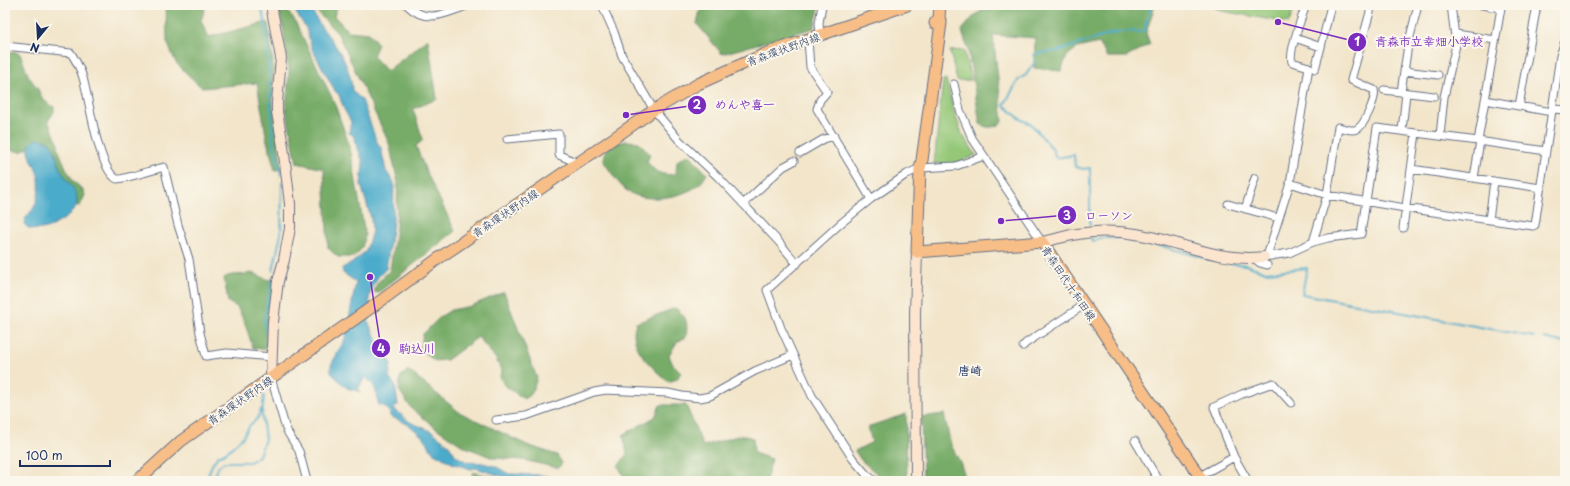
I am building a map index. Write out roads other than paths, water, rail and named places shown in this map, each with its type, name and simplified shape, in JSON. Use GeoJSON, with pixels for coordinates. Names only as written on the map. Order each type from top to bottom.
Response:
{"type":"FeatureCollection","features":[{"type":"Feature","properties":{"kind":"main road","name":"青森環状野内線"},"geometry":{"type":"LineString","coordinates":[[137,481],[181,441],[259,385],[382,300],[439,258],[654,110],[698,84],[765,54],[907,5]]}},
{"type":"Feature","properties":{"kind":"main road"},"geometry":{"type":"LineString","coordinates":[[917,252],[920,166],[918,160],[935,22],[938,18],[940,5]]}},
{"type":"Feature","properties":{"kind":"main road","name":"青森田代十和田線"},"geometry":{"type":"LineString","coordinates":[[917,252],[1042,242],[1201,479]]}},
{"type":"Feature","properties":{"kind":"street"},"geometry":{"type":"LineString","coordinates":[[271,5],[281,58],[277,112],[290,204],[290,228],[284,260],[278,281],[271,378],[285,426],[299,451],[307,481]]}},
{"type":"Feature","properties":{"kind":"street"},"geometry":{"type":"LineString","coordinates":[[407,5],[415,13],[425,16],[437,16],[470,5]]}},
{"type":"Feature","properties":{"kind":"street"},"geometry":{"type":"LineString","coordinates":[[602,5],[614,32],[622,56],[654,110],[679,140],[743,204],[778,241],[797,264]]}},
{"type":"Feature","properties":{"kind":"street"},"geometry":{"type":"LineString","coordinates":[[820,35],[819,22],[822,5]]}},
{"type":"Feature","properties":{"kind":"street"},"geometry":{"type":"LineString","coordinates":[[1263,259],[1290,183],[1309,67],[1292,62],[1290,59],[1306,5]]}},
{"type":"Feature","properties":{"kind":"street"},"geometry":{"type":"LineString","coordinates":[[1315,69],[1332,5]]}},
{"type":"Feature","properties":{"kind":"street"},"geometry":{"type":"LineString","coordinates":[[1313,242],[1327,195],[1338,127],[1353,130],[1358,129],[1365,120],[1375,95],[1374,90],[1351,80],[1372,5]]}},
{"type":"Feature","properties":{"kind":"street"},"geometry":{"type":"LineString","coordinates":[[1402,131],[1404,71],[1408,45],[1418,5]]}},
{"type":"Feature","properties":{"kind":"street"},"geometry":{"type":"LineString","coordinates":[[1440,136],[1444,97],[1456,45],[1456,34],[1451,5]]}},
{"type":"Feature","properties":{"kind":"street"},"geometry":{"type":"LineString","coordinates":[[1474,178],[1495,40],[1503,7],[1482,5]]}},
{"type":"Feature","properties":{"kind":"street"},"geometry":{"type":"LineString","coordinates":[[1519,106],[1537,5]]}},
{"type":"Feature","properties":{"kind":"street"},"geometry":{"type":"LineString","coordinates":[[1456,34],[1495,40]]}},
{"type":"Feature","properties":{"kind":"street"},"geometry":{"type":"LineString","coordinates":[[1295,38],[1320,46]]}},
{"type":"Feature","properties":{"kind":"street"},"geometry":{"type":"LineString","coordinates":[[808,40],[810,66],[827,92],[820,100],[817,109],[871,199]]}},
{"type":"Feature","properties":{"kind":"street"},"geometry":{"type":"LineString","coordinates":[[1290,183],[1327,195],[1366,202],[1533,226],[1535,225],[1560,56],[1565,40]]}},
{"type":"Feature","properties":{"kind":"street"},"geometry":{"type":"LineString","coordinates":[[5,46],[71,53],[83,77],[92,120],[103,157],[111,173],[117,179],[122,179],[164,167],[178,225],[189,259],[200,333],[206,356],[227,353],[272,357]]}},
{"type":"Feature","properties":{"kind":"street"},"geometry":{"type":"LineString","coordinates":[[1404,71],[1438,74]]}},
{"type":"Feature","properties":{"kind":"street"},"geometry":{"type":"LineString","coordinates":[[954,84],[960,110],[972,138],[1042,242],[1086,232],[1120,232],[1145,236],[1229,257],[1263,259],[1289,253],[1313,242],[1328,238],[1361,234],[1377,128],[1479,141],[1546,152]]}},
{"type":"Feature","properties":{"kind":"street"},"geometry":{"type":"LineString","coordinates":[[1384,90],[1434,96]]}},
{"type":"Feature","properties":{"kind":"street"},"geometry":{"type":"LineString","coordinates":[[1485,100],[1519,106],[1565,110]]}},
{"type":"Feature","properties":{"kind":"street"},"geometry":{"type":"LineString","coordinates":[[1403,228],[1416,133]]}},
{"type":"Feature","properties":{"kind":"street"},"geometry":{"type":"LineString","coordinates":[[507,139],[559,134],[559,155],[578,163]]}},
{"type":"Feature","properties":{"kind":"street"},"geometry":{"type":"LineString","coordinates":[[800,153],[824,139],[834,136]]}},
{"type":"Feature","properties":{"kind":"street"},"geometry":{"type":"LineString","coordinates":[[875,481],[866,474],[853,459],[828,423],[812,396],[792,355],[767,290],[840,224],[902,177],[920,166],[953,166],[984,156]]}},
{"type":"Feature","properties":{"kind":"street"},"geometry":{"type":"LineString","coordinates":[[743,204],[784,166],[794,161]]}},
{"type":"Feature","properties":{"kind":"street"},"geometry":{"type":"LineString","coordinates":[[1411,170],[1541,188]]}},
{"type":"Feature","properties":{"kind":"street"},"geometry":{"type":"LineString","coordinates":[[1245,209],[1255,178]]}},
{"type":"Feature","properties":{"kind":"street"},"geometry":{"type":"LineString","coordinates":[[1489,220],[1494,181]]}},
{"type":"Feature","properties":{"kind":"street"},"geometry":{"type":"LineString","coordinates":[[1228,204],[1278,218]]}},
{"type":"Feature","properties":{"kind":"street"},"geometry":{"type":"LineString","coordinates":[[916,481],[915,314],[917,252]]}},
{"type":"Feature","properties":{"kind":"street"},"geometry":{"type":"LineString","coordinates":[[1023,346],[1084,305]]}},
{"type":"Feature","properties":{"kind":"street"},"geometry":{"type":"LineString","coordinates":[[496,420],[526,416],[594,392],[606,390],[668,393],[700,398],[710,396],[755,371],[792,355]]}},
{"type":"Feature","properties":{"kind":"street"},"geometry":{"type":"LineString","coordinates":[[1248,481],[1234,457],[1214,407],[1242,394],[1273,383],[1291,403]]}},
{"type":"Feature","properties":{"kind":"street"},"geometry":{"type":"LineString","coordinates":[[1135,441],[1159,481]]}},
{"type":"Feature","properties":{"kind":"street"},"geometry":{"type":"LineString","coordinates":[[1201,479],[1234,457]]}},
{"type":"Feature","properties":{"kind":"water"},"geometry":{"type":"Polygon","coordinates":[[[291,5],[311,5],[318,21],[341,55],[349,73],[352,91],[362,100],[376,140],[381,148],[386,171],[394,182],[393,223],[386,269],[378,277],[372,287],[369,298],[371,315],[368,322],[378,342],[384,346],[391,364],[389,378],[395,385],[398,405],[394,407],[395,410],[410,422],[433,432],[449,445],[456,456],[467,462],[495,466],[509,474],[541,475],[563,480],[576,481],[531,481],[504,477],[476,468],[471,469],[452,463],[434,453],[422,436],[409,425],[390,416],[389,410],[382,405],[379,406],[374,387],[365,377],[358,389],[361,392],[347,388],[331,373],[331,365],[345,339],[356,282],[343,273],[342,268],[352,263],[366,251],[372,231],[371,218],[361,185],[363,162],[353,135],[349,133],[351,122],[339,95],[335,91],[312,49],[306,28],[291,5]]]}},
{"type":"Feature","properties":{"kind":"water"},"geometry":{"type":"Polygon","coordinates":[[[37,139],[42,139],[49,142],[55,151],[61,170],[76,193],[77,198],[76,206],[67,217],[44,229],[29,228],[24,224],[26,217],[35,205],[39,190],[38,174],[29,152],[29,147],[32,142],[37,139]]]}},
{"type":"Feature","properties":{"kind":"waterway"},"geometry":{"type":"LineString","coordinates":[[261,5],[266,29],[273,142],[281,175]]}},
{"type":"Feature","properties":{"kind":"waterway"},"geometry":{"type":"LineString","coordinates":[[1090,225],[1090,168],[1084,169],[1075,167],[1074,155],[1056,158],[1052,148],[1031,124],[1019,118],[1004,105],[1019,79],[1026,75],[1034,63],[1034,54],[1058,51],[1110,34],[1129,31],[1144,31],[1151,5]]}},
{"type":"Feature","properties":{"kind":"waterway"},"geometry":{"type":"LineString","coordinates":[[273,271],[281,234],[282,182]]}},
{"type":"Feature","properties":{"kind":"waterway"},"geometry":{"type":"LineString","coordinates":[[1091,236],[1092,242],[1099,238],[1133,238],[1205,258],[1246,265],[1266,272],[1307,268],[1302,294],[1534,337]]}},
{"type":"Feature","properties":{"kind":"waterway"},"geometry":{"type":"LineString","coordinates":[[267,350],[267,337],[264,320],[272,278]]}},
{"type":"Feature","properties":{"kind":"waterway"},"geometry":{"type":"LineString","coordinates":[[1544,338],[1565,343]]}},
{"type":"Feature","properties":{"kind":"waterway"},"geometry":{"type":"LineString","coordinates":[[213,481],[218,467],[224,462],[250,462],[258,457],[265,439],[262,415],[264,396]]}},
{"type":"Feature","properties":{"kind":"waterway"},"geometry":{"type":"LineString","coordinates":[[206,481],[212,465],[217,457],[228,451],[243,437],[250,425],[257,419],[262,408]]}},
{"type":"Feature","properties":{"kind":"place","name":"青森市立幸畑小学校"},"geometry":{"type":"Point","coordinates":[1278,22]}},
{"type":"Feature","properties":{"kind":"place","name":"めんや喜一"},"geometry":{"type":"Point","coordinates":[626,115]}},
{"type":"Feature","properties":{"kind":"place","name":"ローソン"},"geometry":{"type":"Point","coordinates":[1001,221]}},
{"type":"Feature","properties":{"kind":"place","name":"駒込川"},"geometry":{"type":"Point","coordinates":[370,277]}},
{"type":"Feature","properties":{"kind":"district","name":"唐崎"},"geometry":{"type":"Point","coordinates":[970,370]}}]}
